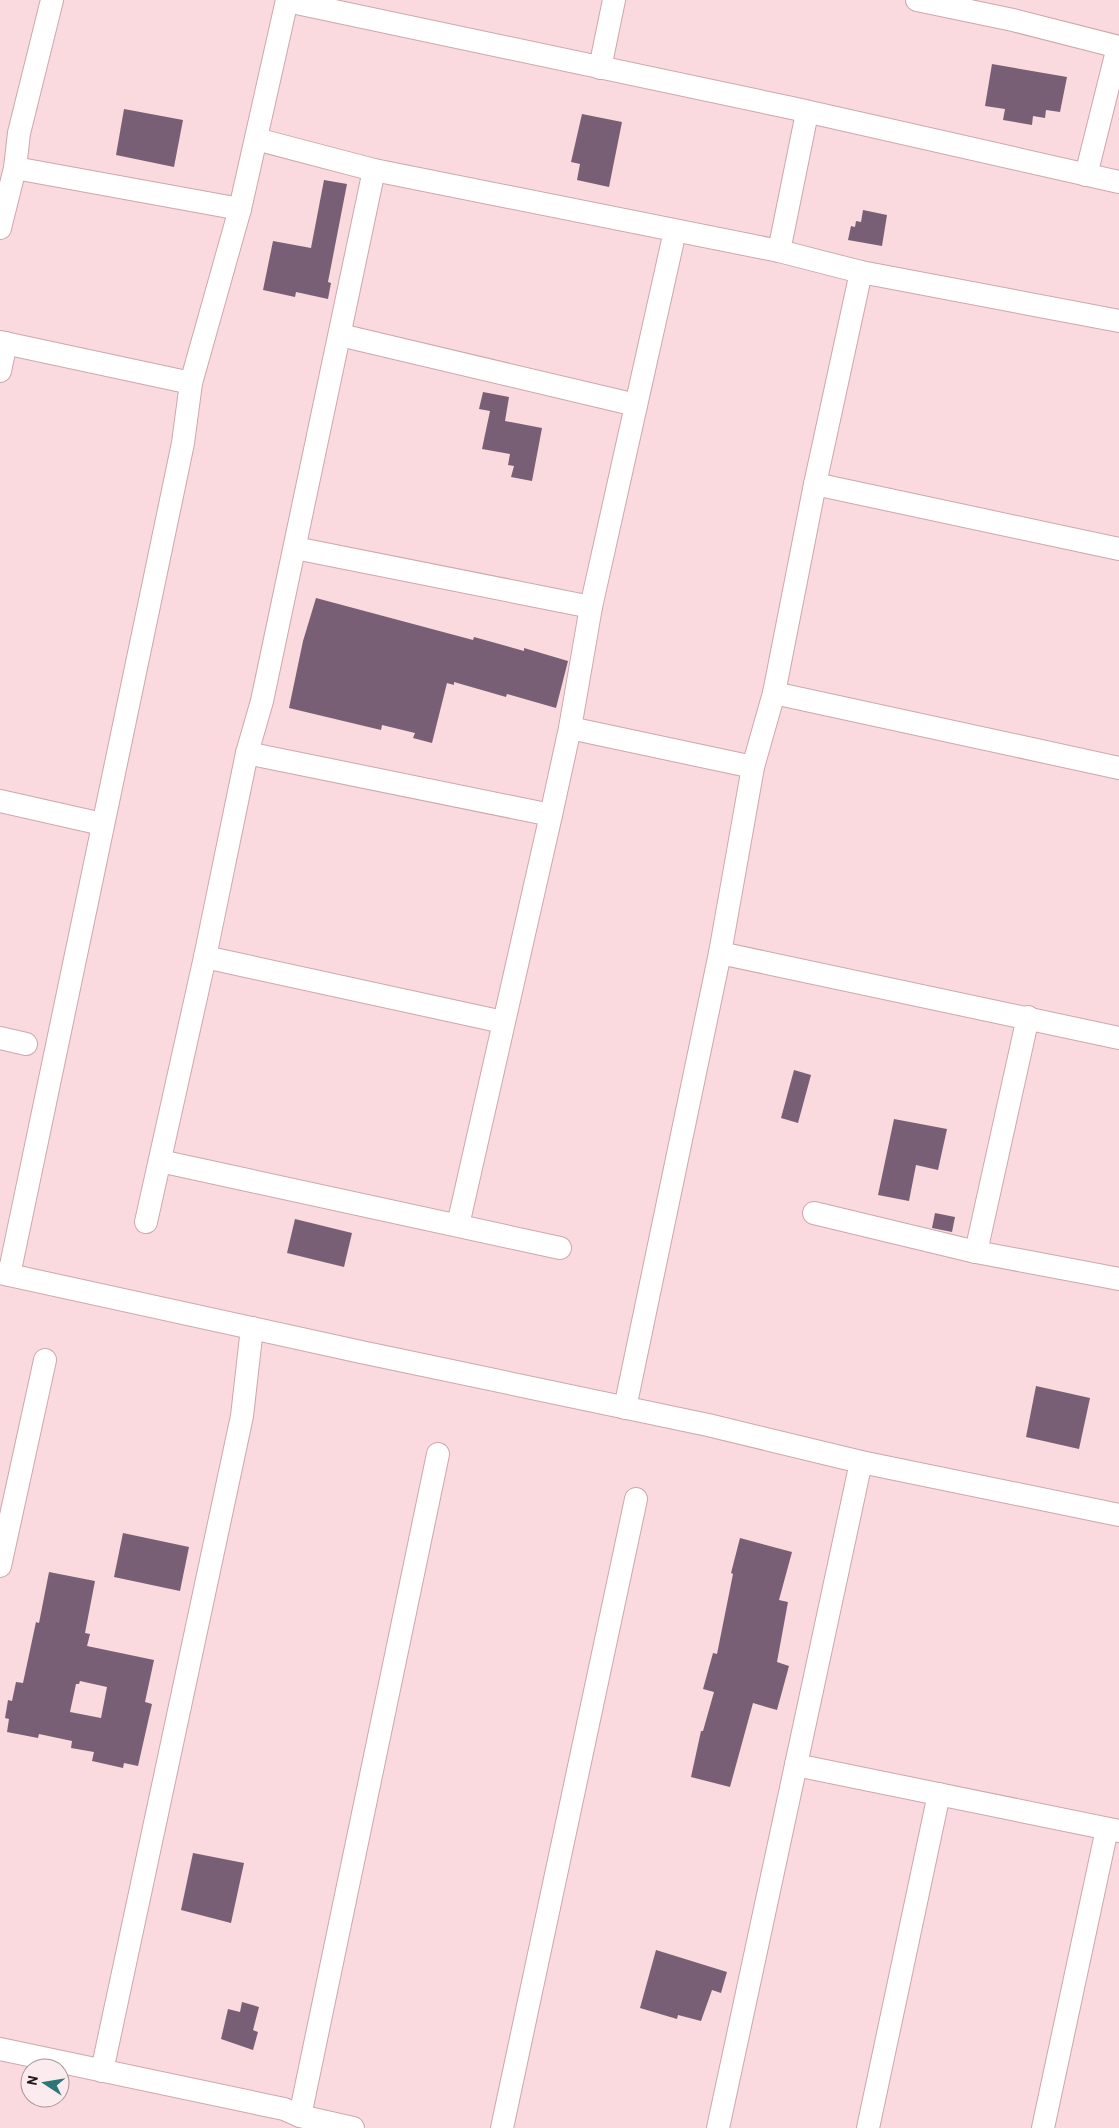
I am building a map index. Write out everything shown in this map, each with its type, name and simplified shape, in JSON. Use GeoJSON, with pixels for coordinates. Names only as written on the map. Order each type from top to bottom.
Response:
{"type":"FeatureCollection","features":[{"type":"Feature","properties":{"kind":"street"},"geometry":{"type":"LineString","coordinates":[[0,228],[15,168],[9,131],[52,0]]}},
{"type":"Feature","properties":{"kind":"street"},"geometry":{"type":"LineString","coordinates":[[600,68],[614,0]]}},
{"type":"Feature","properties":{"kind":"street"},"geometry":{"type":"LineString","coordinates":[[917,0],[1016,10],[1118,47],[1086,175]]}},
{"type":"Feature","properties":{"kind":"street"},"geometry":{"type":"LineString","coordinates":[[1119,182],[287,1],[240,208],[192,383],[183,444],[4,1274],[708,1425],[861,1462],[1119,1515]]}},
{"type":"Feature","properties":{"kind":"street"},"geometry":{"type":"LineString","coordinates":[[779,251],[807,113]]}},
{"type":"Feature","properties":{"kind":"street"},"geometry":{"type":"LineString","coordinates":[[256,139],[374,170],[674,232],[779,251],[861,272],[1119,321]]}},
{"type":"Feature","properties":{"kind":"street"},"geometry":{"type":"LineString","coordinates":[[15,168],[240,208]]}},
{"type":"Feature","properties":{"kind":"street"},"geometry":{"type":"LineString","coordinates":[[146,1222],[205,957],[247,753],[262,701],[374,170]]}},
{"type":"Feature","properties":{"kind":"street"},"geometry":{"type":"LineString","coordinates":[[458,1225],[570,728],[591,607],[674,232]]}},
{"type":"Feature","properties":{"kind":"street"},"geometry":{"type":"LineString","coordinates":[[625,1408],[720,953],[753,767],[774,693],[861,272]]}},
{"type":"Feature","properties":{"kind":"street"},"geometry":{"type":"LineString","coordinates":[[340,335],[636,404]]}},
{"type":"Feature","properties":{"kind":"street"},"geometry":{"type":"LineString","coordinates":[[0,372],[3,342],[192,383]]}},
{"type":"Feature","properties":{"kind":"street"},"geometry":{"type":"LineString","coordinates":[[816,484],[1119,549]]}},
{"type":"Feature","properties":{"kind":"street"},"geometry":{"type":"LineString","coordinates":[[294,548],[591,607]]}},
{"type":"Feature","properties":{"kind":"street"},"geometry":{"type":"LineString","coordinates":[[774,693],[1119,768]]}},
{"type":"Feature","properties":{"kind":"street"},"geometry":{"type":"LineString","coordinates":[[570,728],[753,767]]}},
{"type":"Feature","properties":{"kind":"street"},"geometry":{"type":"LineString","coordinates":[[247,753],[551,815]]}},
{"type":"Feature","properties":{"kind":"street"},"geometry":{"type":"LineString","coordinates":[[0,801],[102,824]]}},
{"type":"Feature","properties":{"kind":"street"},"geometry":{"type":"LineString","coordinates":[[720,953],[1028,1017],[1119,1038]]}},
{"type":"Feature","properties":{"kind":"street"},"geometry":{"type":"LineString","coordinates":[[205,957],[503,1022]]}},
{"type":"Feature","properties":{"kind":"street"},"geometry":{"type":"LineString","coordinates":[[976,1252],[1028,1017]]}},
{"type":"Feature","properties":{"kind":"street"},"geometry":{"type":"LineString","coordinates":[[0,1038],[26,1044]]}},
{"type":"Feature","properties":{"kind":"street"},"geometry":{"type":"LineString","coordinates":[[160,1161],[560,1248]]}},
{"type":"Feature","properties":{"kind":"street"},"geometry":{"type":"LineString","coordinates":[[814,1213],[976,1252],[1119,1279]]}},
{"type":"Feature","properties":{"kind":"street"},"geometry":{"type":"LineString","coordinates":[[102,2070],[242,1416],[252,1328]]}},
{"type":"Feature","properties":{"kind":"street"},"geometry":{"type":"LineString","coordinates":[[0,1566],[45,1360]]}},
{"type":"Feature","properties":{"kind":"street"},"geometry":{"type":"LineString","coordinates":[[300,2116],[438,1454]]}},
{"type":"Feature","properties":{"kind":"street"},"geometry":{"type":"LineString","coordinates":[[718,2128],[861,1462]]}},
{"type":"Feature","properties":{"kind":"street"},"geometry":{"type":"LineString","coordinates":[[502,2128],[636,1499]]}},
{"type":"Feature","properties":{"kind":"street"},"geometry":{"type":"LineString","coordinates":[[796,1765],[1113,1830],[1043,2128]]}},
{"type":"Feature","properties":{"kind":"street"},"geometry":{"type":"LineString","coordinates":[[868,2128],[939,1794]]}},
{"type":"Feature","properties":{"kind":"street"},"geometry":{"type":"LineString","coordinates":[[0,2049],[284,2109],[300,2116],[353,2128]]}},
{"type":"Feature","properties":{"kind":"building"},"geometry":{"type":"Polygon","coordinates":[[[992,64],[1067,77],[1060,112],[1046,110],[1045,118],[1033,116],[1032,125],[1003,120],[1005,109],[985,106],[992,64]]]}},
{"type":"Feature","properties":{"kind":"building"},"geometry":{"type":"Polygon","coordinates":[[[124,109],[183,120],[174,167],[116,155],[124,109]]]}},
{"type":"Feature","properties":{"kind":"building"},"geometry":{"type":"Polygon","coordinates":[[[582,114],[622,122],[609,187],[577,180],[580,164],[571,162],[582,114]]]}},
{"type":"Feature","properties":{"kind":"building"},"geometry":{"type":"Polygon","coordinates":[[[324,180],[347,184],[328,282],[331,283],[328,299],[296,292],[295,297],[263,290],[273,241],[311,248],[324,180]]]}},
{"type":"Feature","properties":{"kind":"building"},"geometry":{"type":"Polygon","coordinates":[[[863,210],[887,215],[882,246],[848,240],[851,226],[855,227],[856,221],[861,222],[863,210]]]}},
{"type":"Feature","properties":{"kind":"building"},"geometry":{"type":"Polygon","coordinates":[[[483,392],[509,397],[505,421],[542,428],[532,481],[511,477],[514,466],[508,465],[510,454],[482,449],[490,411],[479,409],[483,392]]]}},
{"type":"Feature","properties":{"kind":"building"},"geometry":{"type":"Polygon","coordinates":[[[316,598],[473,640],[474,637],[524,651],[524,648],[568,661],[556,708],[507,694],[506,697],[454,682],[454,685],[447,683],[432,743],[413,738],[415,733],[382,725],[381,730],[289,708],[303,641],[316,598]]]}},
{"type":"Feature","properties":{"kind":"building"},"geometry":{"type":"Polygon","coordinates":[[[794,1070],[811,1075],[798,1123],[781,1118],[794,1070]]]}},
{"type":"Feature","properties":{"kind":"building"},"geometry":{"type":"Polygon","coordinates":[[[894,1119],[947,1129],[938,1170],[916,1165],[909,1201],[878,1195],[894,1119]]]}},
{"type":"Feature","properties":{"kind":"building"},"geometry":{"type":"Polygon","coordinates":[[[935,1213],[955,1217],[952,1232],[932,1228],[935,1213]]]}},
{"type":"Feature","properties":{"kind":"building"},"geometry":{"type":"Polygon","coordinates":[[[295,1219],[352,1233],[344,1267],[287,1253],[295,1219]]]}},
{"type":"Feature","properties":{"kind":"building"},"geometry":{"type":"Polygon","coordinates":[[[1036,1386],[1090,1398],[1079,1449],[1026,1437],[1036,1386]]]}},
{"type":"Feature","properties":{"kind":"building"},"geometry":{"type":"Polygon","coordinates":[[[123,1533],[189,1547],[180,1591],[114,1577],[123,1533]]]}},
{"type":"Feature","properties":{"kind":"building"},"geometry":{"type":"Polygon","coordinates":[[[740,1538],[792,1552],[779,1600],[788,1602],[777,1662],[789,1666],[777,1710],[753,1703],[730,1787],[691,1777],[701,1731],[703,1731],[714,1692],[703,1689],[713,1653],[717,1654],[733,1574],[731,1573],[740,1538]]]}},
{"type":"Feature","properties":{"kind":"building"},"geometry":{"type":"Polygon","coordinates":[[[49,1572],[95,1581],[85,1633],[90,1634],[87,1646],[154,1660],[145,1702],[152,1704],[138,1766],[124,1763],[123,1768],[92,1761],[94,1752],[71,1748],[72,1741],[39,1734],[38,1738],[7,1732],[9,1719],[5,1718],[8,1700],[12,1701],[16,1682],[23,1683],[36,1622],[39,1623],[49,1572]],[[80,1681],[79,1684],[76,1684],[70,1712],[101,1718],[107,1687],[80,1681]]]}},
{"type":"Feature","properties":{"kind":"building"},"geometry":{"type":"Polygon","coordinates":[[[193,1853],[244,1863],[231,1923],[181,1910],[193,1853]]]}},
{"type":"Feature","properties":{"kind":"building"},"geometry":{"type":"Polygon","coordinates":[[[656,1950],[727,1972],[721,1993],[712,1990],[701,2021],[678,2015],[677,2019],[640,2008],[656,1950]]]}},
{"type":"Feature","properties":{"kind":"building"},"geometry":{"type":"Polygon","coordinates":[[[242,2002],[259,2007],[253,2030],[258,2032],[253,2050],[221,2039],[228,2009],[240,2012],[242,2002]]]}}]}
